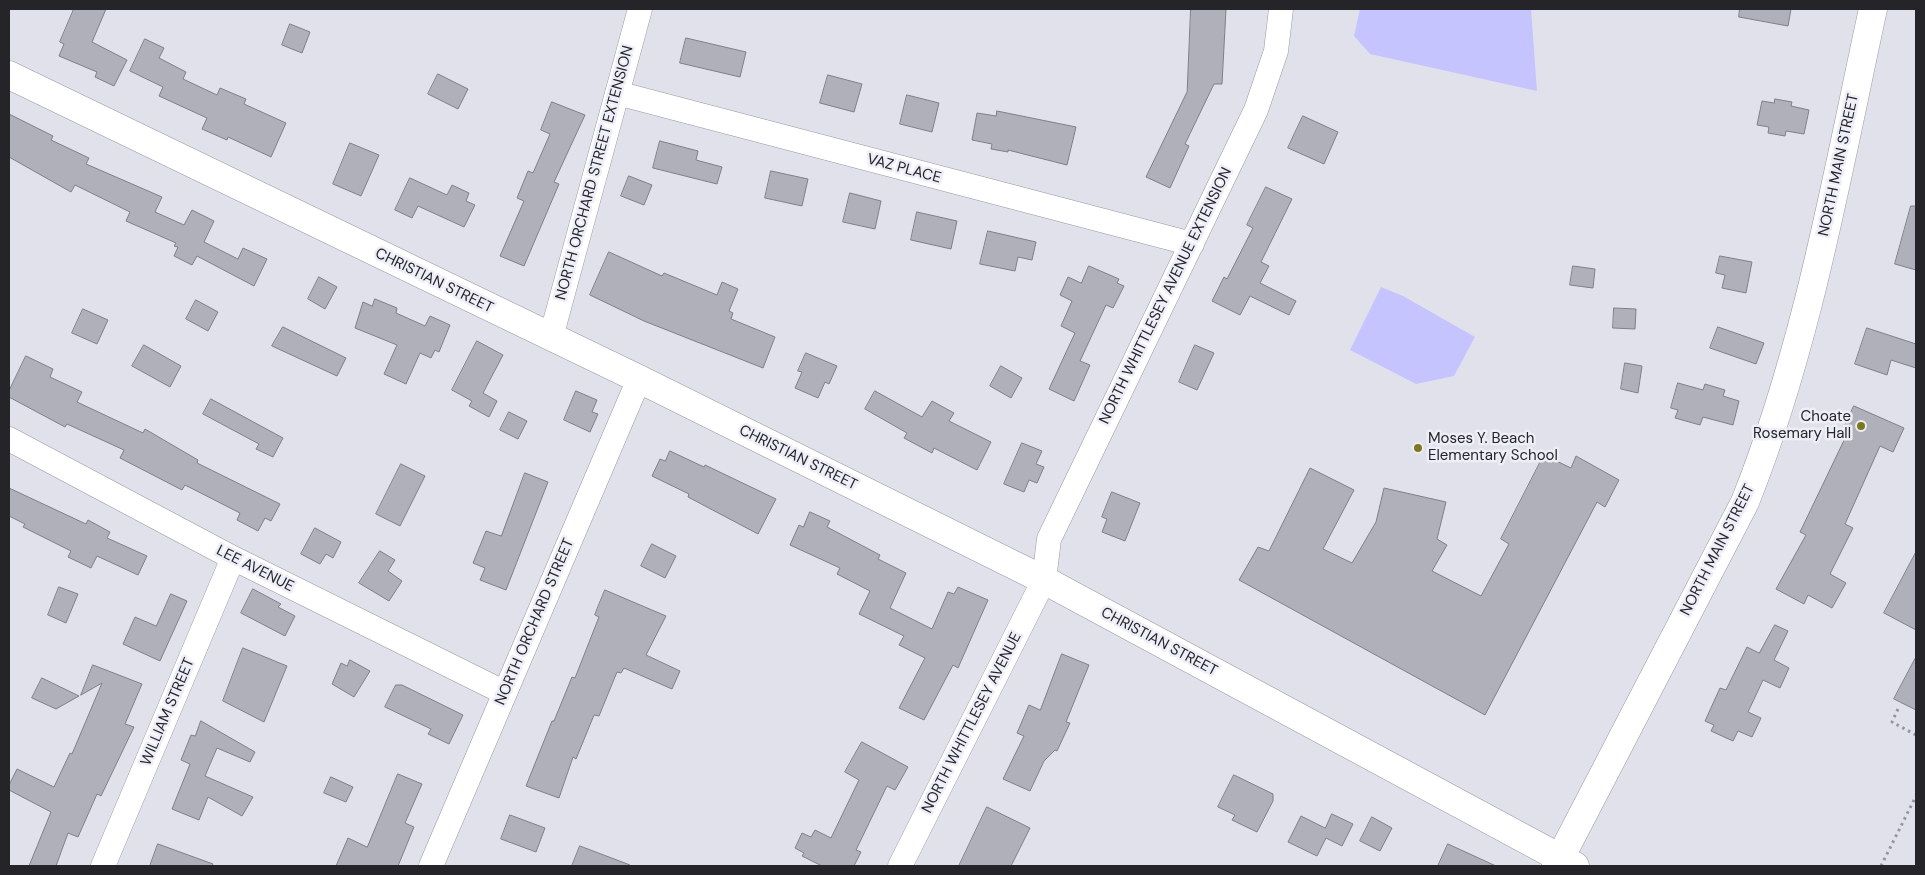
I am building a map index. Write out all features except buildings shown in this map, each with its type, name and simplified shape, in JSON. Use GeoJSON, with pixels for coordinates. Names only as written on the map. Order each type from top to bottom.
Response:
{"type":"FeatureCollection","features":[{"type":"Feature","properties":{"kind":"main road","name":"NORTH MAIN STREET"},"geometry":{"type":"LineString","coordinates":[[1564,864],[1745,502],[1756,472],[1786,385],[1810,298],[1873,9]]}},
{"type":"Feature","properties":{"kind":"main road","name":"CHRISTIAN STREET"},"geometry":{"type":"LineString","coordinates":[[9,75],[639,379],[1044,580],[1564,864]]}},
{"type":"Feature","properties":{"kind":"street","name":"NORTH ORCHARD STREET EXTENSION"},"geometry":{"type":"LineString","coordinates":[[551,337],[640,9]]}},
{"type":"Feature","properties":{"kind":"street","name":"NORTH WHITTLESEY AVENUE EXTENSION"},"geometry":{"type":"LineString","coordinates":[[1044,580],[1049,539],[1256,110],[1276,51],[1281,9]]}},
{"type":"Feature","properties":{"kind":"street","name":"VAZ PLACE"},"geometry":{"type":"LineString","coordinates":[[617,93],[1192,244]]}},
{"type":"Feature","properties":{"kind":"street","name":"NORTH ORCHARD STREET"},"geometry":{"type":"LineString","coordinates":[[432,866],[639,379]]}},
{"type":"Feature","properties":{"kind":"street","name":"LEE AVENUE"},"geometry":{"type":"LineString","coordinates":[[9,439],[233,558],[505,693]]}},
{"type":"Feature","properties":{"kind":"street","name":"WILLIAM STREET"},"geometry":{"type":"LineString","coordinates":[[103,866],[233,558]]}},
{"type":"Feature","properties":{"kind":"street","name":"NORTH WHITTLESEY AVENUE"},"geometry":{"type":"LineString","coordinates":[[900,866],[1044,580]]}},
{"type":"Feature","properties":{"kind":"path"},"geometry":{"type":"LineString","coordinates":[[1898,709],[1892,722],[1916,735]]}},
{"type":"Feature","properties":{"kind":"path"},"geometry":{"type":"LineString","coordinates":[[1881,866],[1916,796]]}},
{"type":"Feature","properties":{"kind":"shaded area"},"geometry":{"type":"Polygon","coordinates":[[[1360,9],[1531,9],[1537,91],[1370,54],[1354,36],[1360,9]]]}},
{"type":"Feature","properties":{"kind":"shaded area"},"geometry":{"type":"Polygon","coordinates":[[[1381,287],[1403,296],[1475,337],[1454,376],[1416,384],[1350,350],[1381,287]]]}},
{"type":"Feature","properties":{"kind":"place","name":"Choate Rosemary Hall"},"geometry":{"type":"Point","coordinates":[1861,426]}},
{"type":"Feature","properties":{"kind":"place","name":"Moses Y. Beach Elementary School"},"geometry":{"type":"Point","coordinates":[1418,448]}}]}
